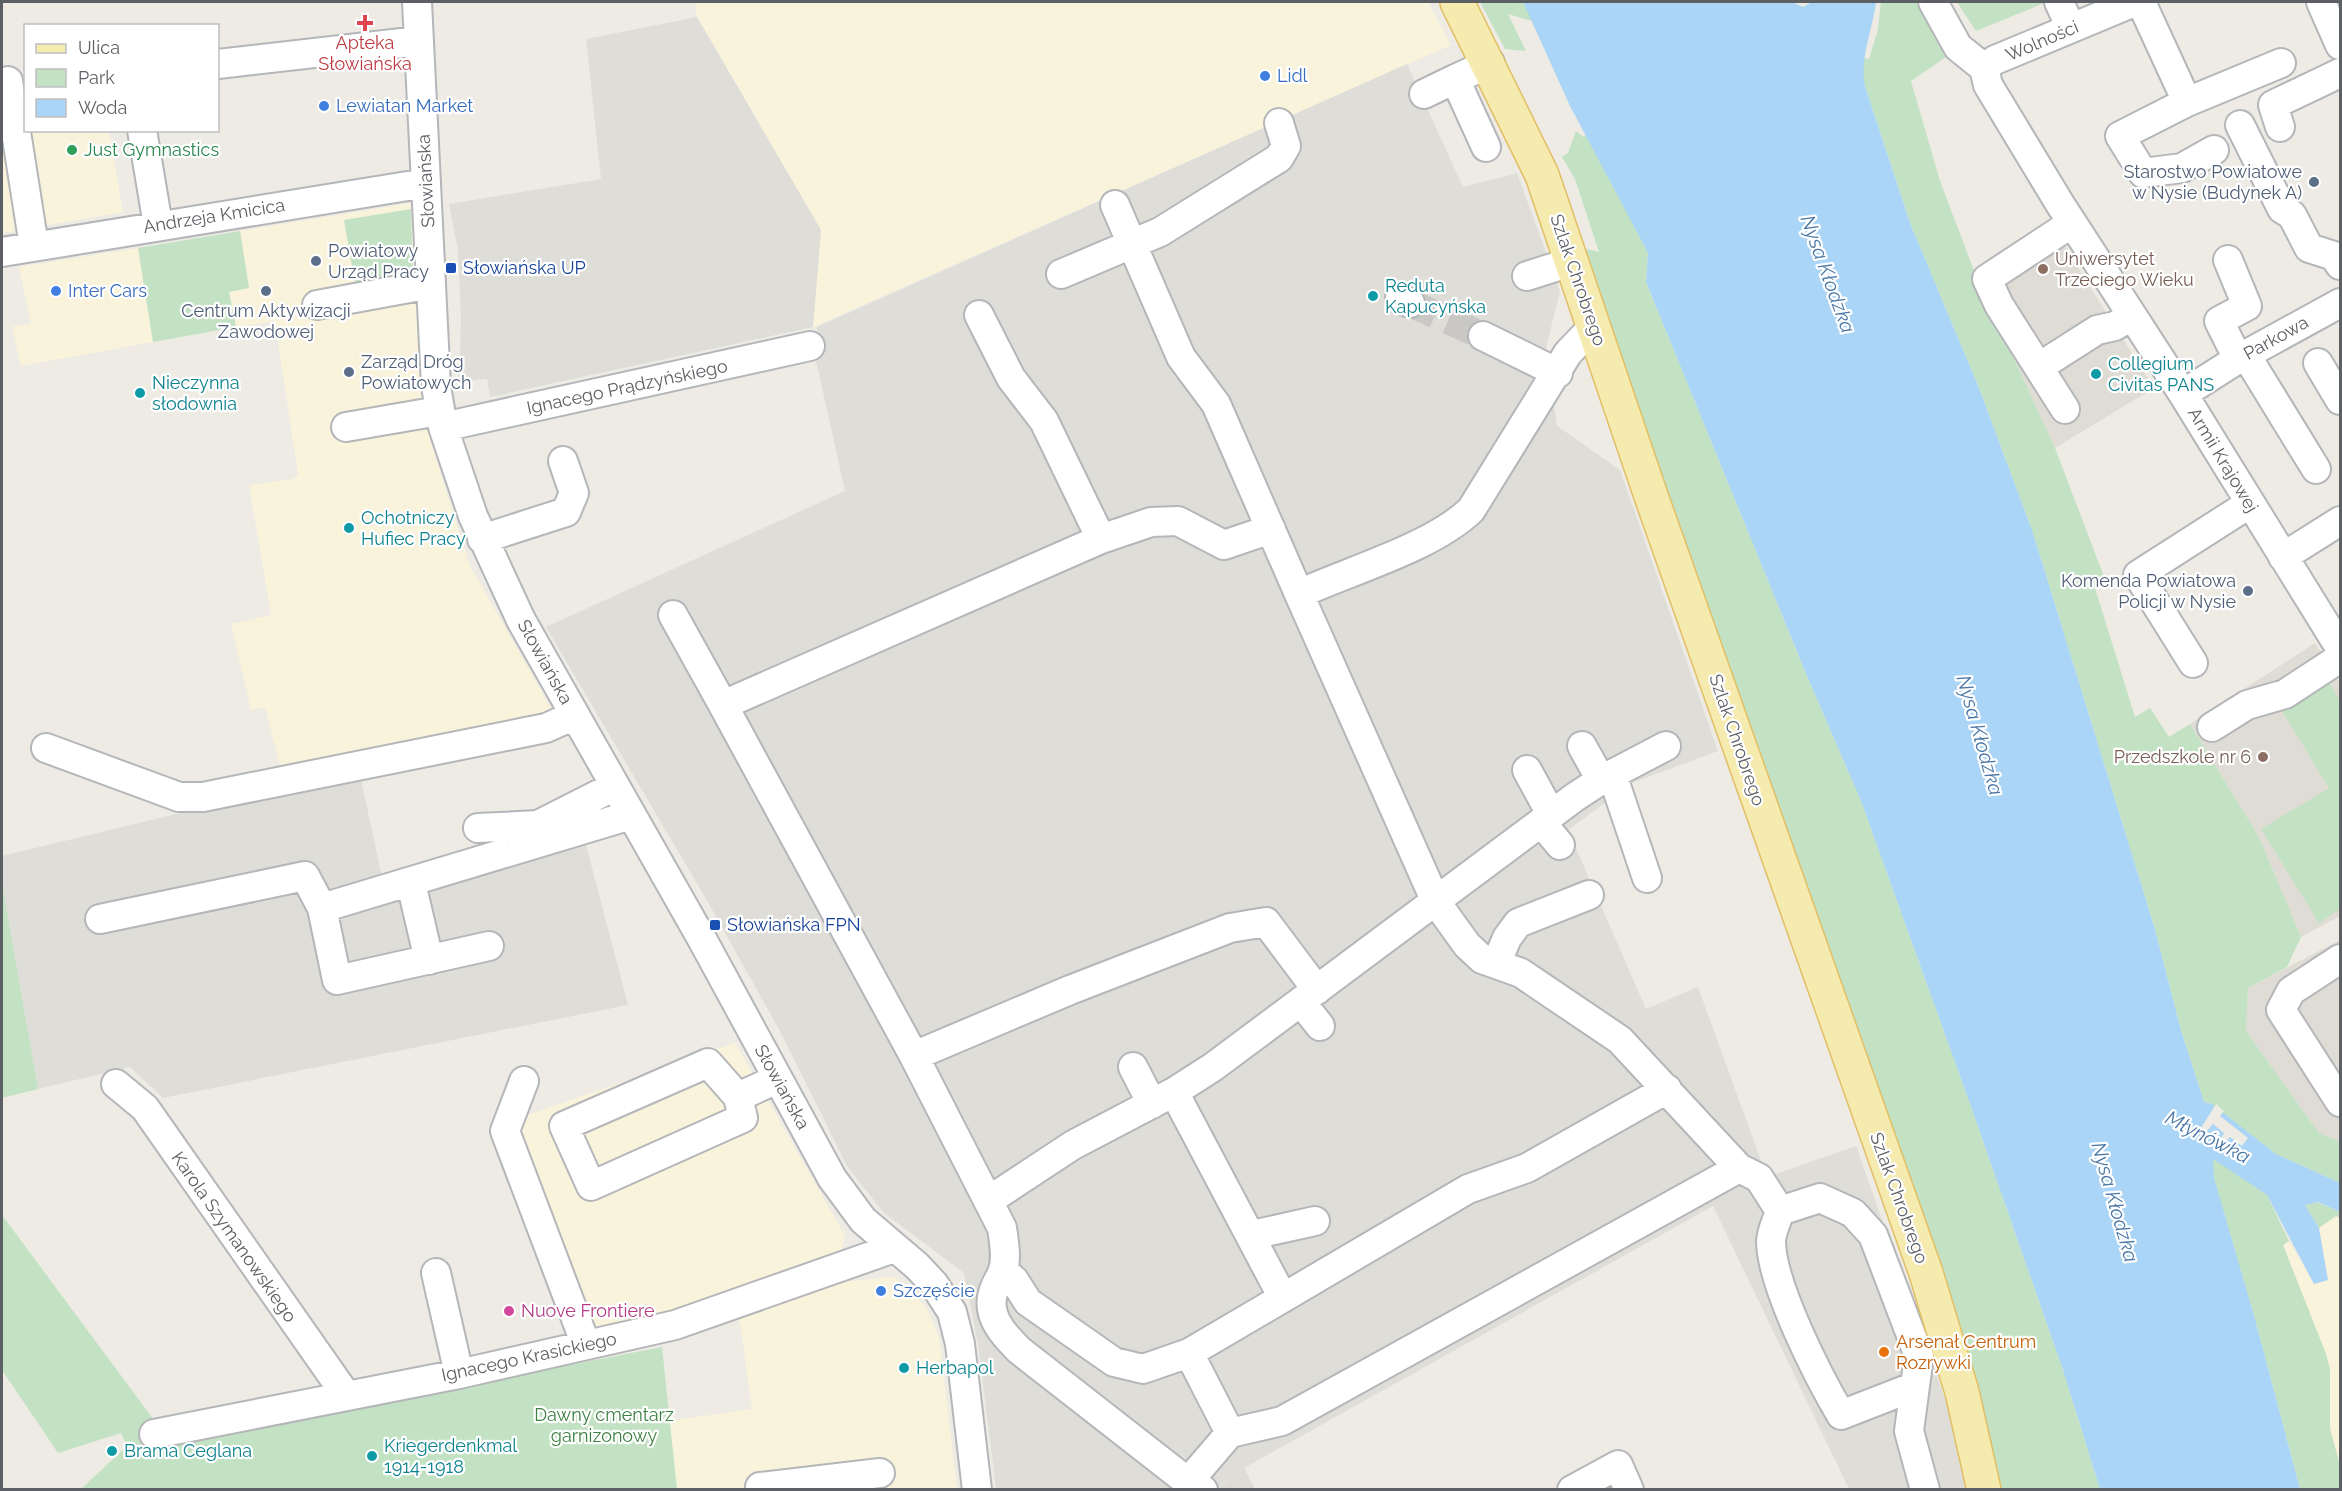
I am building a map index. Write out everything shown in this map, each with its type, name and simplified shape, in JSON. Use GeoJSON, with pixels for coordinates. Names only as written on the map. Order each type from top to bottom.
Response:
{"type":"FeatureCollection","features":[{"type":"Feature","properties":{"kind":"main road","name":"Szlak Chrobrego"},"geometry":{"type":"LineString","coordinates":[[1457,2],[1490,63],[1542,175],[1833,1016],[1926,1273],[1962,1392],[1984,1490]]}},
{"type":"Feature","properties":{"kind":"street","name":"Słowiańska"},"geometry":{"type":"LineString","coordinates":[[417,2],[431,284],[441,419],[482,539],[521,620],[844,1195],[862,1220],[934,1284],[952,1312],[960,1344],[977,1490]]}},
{"type":"Feature","properties":{"kind":"street"},"geometry":{"type":"LineString","coordinates":[[1933,2],[1958,47],[1984,68]]}},
{"type":"Feature","properties":{"kind":"street"},"geometry":{"type":"LineString","coordinates":[[2059,2],[2071,28]]}},
{"type":"Feature","properties":{"kind":"street","name":"Wolności"},"geometry":{"type":"LineString","coordinates":[[1984,68],[1995,60],[2134,2]]}},
{"type":"Feature","properties":{"kind":"street"},"geometry":{"type":"LineString","coordinates":[[2141,2],[2187,102]]}},
{"type":"Feature","properties":{"kind":"street"},"geometry":{"type":"LineString","coordinates":[[2321,2],[2340,45]]}},
{"type":"Feature","properties":{"kind":"street"},"geometry":{"type":"LineString","coordinates":[[219,63],[419,41]]}},
{"type":"Feature","properties":{"kind":"street"},"geometry":{"type":"LineString","coordinates":[[1424,94],[1490,63]]}},
{"type":"Feature","properties":{"kind":"street"},"geometry":{"type":"LineString","coordinates":[[2214,150],[2182,168],[2143,173],[2120,136],[2187,102],[2281,63]]}},
{"type":"Feature","properties":{"kind":"street","name":"Armii Krajowej"},"geometry":{"type":"LineString","coordinates":[[1984,68],[1988,85],[2072,223],[2182,394],[2340,648]]}},
{"type":"Feature","properties":{"kind":"street"},"geometry":{"type":"LineString","coordinates":[[2280,127],[2273,105],[2340,73]]}},
{"type":"Feature","properties":{"kind":"street"},"geometry":{"type":"LineString","coordinates":[[1455,79],[1486,147]]}},
{"type":"Feature","properties":{"kind":"street"},"geometry":{"type":"LineString","coordinates":[[12,80],[34,246]]}},
{"type":"Feature","properties":{"kind":"street"},"geometry":{"type":"LineString","coordinates":[[1061,274],[1132,244],[1193,213],[1279,158],[1286,146],[1280,123]]}},
{"type":"Feature","properties":{"kind":"street"},"geometry":{"type":"LineString","coordinates":[[2240,125],[2282,209],[2292,215],[2309,248],[2334,256],[2340,265]]}},
{"type":"Feature","properties":{"kind":"street"},"geometry":{"type":"LineString","coordinates":[[142,132],[158,225]]}},
{"type":"Feature","properties":{"kind":"street","name":"Andrzeja Kmicica"},"geometry":{"type":"LineString","coordinates":[[2,252],[426,183]]}},
{"type":"Feature","properties":{"kind":"street"},"geometry":{"type":"LineString","coordinates":[[1115,205],[1181,357],[1216,404],[1436,902],[1467,945],[1482,959],[1521,973],[1620,1040],[1739,1168],[1759,1178],[1780,1211]]}},
{"type":"Feature","properties":{"kind":"street"},"geometry":{"type":"LineString","coordinates":[[2065,409],[1999,305],[1987,279],[2072,223]]}},
{"type":"Feature","properties":{"kind":"street"},"geometry":{"type":"LineString","coordinates":[[2228,260],[2247,306],[2219,321],[2316,469]]}},
{"type":"Feature","properties":{"kind":"street"},"geometry":{"type":"LineString","coordinates":[[1527,276],[1571,262]]}},
{"type":"Feature","properties":{"kind":"street"},"geometry":{"type":"LineString","coordinates":[[317,304],[431,284]]}},
{"type":"Feature","properties":{"kind":"street","name":"Parkowa"},"geometry":{"type":"LineString","coordinates":[[2182,394],[2242,357],[2340,303]]}},
{"type":"Feature","properties":{"kind":"street"},"geometry":{"type":"LineString","coordinates":[[979,315],[1011,378],[1044,421],[1101,539]]}},
{"type":"Feature","properties":{"kind":"street"},"geometry":{"type":"LineString","coordinates":[[2039,367],[2097,330],[2115,326],[2131,316]]}},
{"type":"Feature","properties":{"kind":"street"},"geometry":{"type":"LineString","coordinates":[[1299,594],[1431,539],[1455,525],[1472,510],[1578,340],[1593,327]]}},
{"type":"Feature","properties":{"kind":"street"},"geometry":{"type":"LineString","coordinates":[[1483,336],[1558,373]]}},
{"type":"Feature","properties":{"kind":"street","name":"Ignacego Prądzyńskiego"},"geometry":{"type":"LineString","coordinates":[[346,427],[441,419],[810,346]]}},
{"type":"Feature","properties":{"kind":"street"},"geometry":{"type":"LineString","coordinates":[[2318,363],[2340,400]]}},
{"type":"Feature","properties":{"kind":"street"},"geometry":{"type":"LineString","coordinates":[[482,539],[566,512],[574,493],[563,461]]}},
{"type":"Feature","properties":{"kind":"street"},"geometry":{"type":"LineString","coordinates":[[2193,663],[2138,575],[2249,504]]}},
{"type":"Feature","properties":{"kind":"street"},"geometry":{"type":"LineString","coordinates":[[723,705],[1101,539],[1151,522],[1178,520],[1224,545],[1271,529]]}},
{"type":"Feature","properties":{"kind":"street"},"geometry":{"type":"LineString","coordinates":[[2283,557],[2340,521]]}},
{"type":"Feature","properties":{"kind":"street"},"geometry":{"type":"LineString","coordinates":[[673,615],[914,1056],[1002,1228],[1005,1251],[1003,1270],[992,1294],[992,1311],[1000,1331],[1019,1350],[1196,1486],[1230,1433],[1281,1421],[1739,1168]]}},
{"type":"Feature","properties":{"kind":"street"},"geometry":{"type":"LineString","coordinates":[[2212,727],[2247,705],[2285,694],[2340,658]]}},
{"type":"Feature","properties":{"kind":"street"},"geometry":{"type":"LineString","coordinates":[[46,748],[179,797],[203,797],[546,728],[574,716]]}},
{"type":"Feature","properties":{"kind":"street"},"geometry":{"type":"LineString","coordinates":[[1582,746],[1606,777],[1647,878]]}},
{"type":"Feature","properties":{"kind":"street"},"geometry":{"type":"LineString","coordinates":[[988,1201],[1073,1145],[1163,1098],[1309,996],[1546,818],[1606,777],[1665,746]]}},
{"type":"Feature","properties":{"kind":"street"},"geometry":{"type":"LineString","coordinates":[[1527,770],[1546,818],[1560,845]]}},
{"type":"Feature","properties":{"kind":"street"},"geometry":{"type":"LineString","coordinates":[[477,828],[538,825],[615,786]]}},
{"type":"Feature","properties":{"kind":"street"},"geometry":{"type":"LineString","coordinates":[[322,908],[631,815]]}},
{"type":"Feature","properties":{"kind":"street"},"geometry":{"type":"LineString","coordinates":[[100,919],[305,876],[322,908],[337,981],[489,946]]}},
{"type":"Feature","properties":{"kind":"street"},"geometry":{"type":"LineString","coordinates":[[411,883],[429,960]]}},
{"type":"Feature","properties":{"kind":"street"},"geometry":{"type":"LineString","coordinates":[[1496,964],[1507,938],[1518,923],[1589,895]]}},
{"type":"Feature","properties":{"kind":"street"},"geometry":{"type":"LineString","coordinates":[[914,1056],[1070,990],[1230,928],[1266,922],[1309,996],[1320,1026]]}},
{"type":"Feature","properties":{"kind":"street"},"geometry":{"type":"LineString","coordinates":[[2340,959],[2291,991],[2282,1010],[2340,1102]]}},
{"type":"Feature","properties":{"kind":"street"},"geometry":{"type":"LineString","coordinates":[[708,1063],[738,1098],[743,1118],[591,1186],[564,1126],[708,1063]]}},
{"type":"Feature","properties":{"kind":"street"},"geometry":{"type":"LineString","coordinates":[[1133,1067],[1163,1098],[1252,1235],[1283,1298]]}},
{"type":"Feature","properties":{"kind":"street"},"geometry":{"type":"LineString","coordinates":[[738,1098],[777,1079]]}},
{"type":"Feature","properties":{"kind":"street"},"geometry":{"type":"LineString","coordinates":[[524,1081],[505,1131],[586,1345]]}},
{"type":"Feature","properties":{"kind":"street","name":"Karola Szymanowskiego"},"geometry":{"type":"LineString","coordinates":[[116,1084],[145,1108],[346,1395]]}},
{"type":"Feature","properties":{"kind":"street"},"geometry":{"type":"LineString","coordinates":[[1003,1270],[1014,1280],[1028,1302],[1114,1362],[1143,1369],[1189,1353],[1468,1189],[1527,1168],[1667,1089]]}},
{"type":"Feature","properties":{"kind":"street"},"geometry":{"type":"LineString","coordinates":[[1780,1211],[1820,1198],[1853,1213],[1873,1235],[1919,1356],[1913,1387],[1909,1431],[1925,1490]]}},
{"type":"Feature","properties":{"kind":"street"},"geometry":{"type":"LineString","coordinates":[[1780,1211],[1771,1239],[1773,1265],[1820,1379],[1841,1415],[1913,1387]]}},
{"type":"Feature","properties":{"kind":"street"},"geometry":{"type":"LineString","coordinates":[[1252,1235],[1315,1221]]}},
{"type":"Feature","properties":{"kind":"street","name":"Ignacego Krasickiego"},"geometry":{"type":"LineString","coordinates":[[154,1434],[459,1374],[675,1325],[894,1248]]}},
{"type":"Feature","properties":{"kind":"street"},"geometry":{"type":"LineString","coordinates":[[436,1273],[459,1374]]}},
{"type":"Feature","properties":{"kind":"street"},"geometry":{"type":"LineString","coordinates":[[1189,1353],[1230,1433]]}},
{"type":"Feature","properties":{"kind":"street"},"geometry":{"type":"LineString","coordinates":[[1572,1490],[1618,1466],[1629,1490]]}},
{"type":"Feature","properties":{"kind":"street"},"geometry":{"type":"LineString","coordinates":[[760,1490],[760,1487],[880,1473]]}},
{"type":"Feature","properties":{"kind":"shaded area"},"geometry":{"type":"Polygon","coordinates":[[[695,2],[1428,2],[1451,45],[813,327],[821,230],[697,17],[695,2]]]}},
{"type":"Feature","properties":{"kind":"shaded area"},"geometry":{"type":"Polygon","coordinates":[[[697,17],[821,230],[813,327],[490,397],[487,379],[459,382],[461,318],[458,250],[449,204],[601,179],[586,39],[697,17]]]}},
{"type":"Feature","properties":{"kind":"shaded area"},"geometry":{"type":"Polygon","coordinates":[[[1407,64],[1463,187],[1517,173],[1560,291],[1546,348],[1557,426],[1620,470],[1718,751],[1632,783],[1568,830],[1646,1009],[1698,987],[1767,1177],[1856,1146],[1956,1430],[1966,1489],[1849,1489],[1713,1206],[1244,1468],[1216,1489],[996,1489],[978,1344],[964,1273],[884,1213],[847,1166],[781,1033],[709,904],[546,627],[845,491],[816,360],[817,327],[1407,64]]]}},
{"type":"Feature","properties":{"kind":"shaded area"},"geometry":{"type":"Polygon","coordinates":[[[24,97],[24,132],[109,132],[123,212],[2,233],[2,102],[24,97]]]}},
{"type":"Feature","properties":{"kind":"shaded area"},"geometry":{"type":"Polygon","coordinates":[[[411,203],[422,400],[431,443],[470,566],[553,712],[282,773],[265,707],[251,710],[231,624],[271,615],[249,485],[294,479],[298,474],[275,321],[236,327],[229,291],[249,288],[240,231],[411,203]]]}},
{"type":"Feature","properties":{"kind":"shaded area"},"geometry":{"type":"Polygon","coordinates":[[[2053,228],[2154,388],[2055,448],[1976,276],[2053,228]]]}},
{"type":"Feature","properties":{"kind":"shaded area"},"geometry":{"type":"Polygon","coordinates":[[[138,248],[153,342],[21,366],[12,327],[31,324],[19,267],[138,248]]]}},
{"type":"Feature","properties":{"kind":"shaded area"},"geometry":{"type":"Polygon","coordinates":[[[2315,643],[2340,683],[2340,916],[2301,937],[2259,837],[2190,724],[2315,643]]]}},
{"type":"Feature","properties":{"kind":"shaded area"},"geometry":{"type":"Polygon","coordinates":[[[359,770],[383,882],[580,822],[628,1005],[163,1098],[130,1067],[38,1089],[2,883],[2,856],[359,770]]]}},
{"type":"Feature","properties":{"kind":"shaded area"},"geometry":{"type":"Polygon","coordinates":[[[2340,940],[2340,1142],[2319,1133],[2246,1031],[2248,988],[2340,940]]]}},
{"type":"Feature","properties":{"kind":"shaded area"},"geometry":{"type":"Polygon","coordinates":[[[735,1043],[845,1236],[841,1250],[679,1314],[596,1331],[515,1133],[525,1116],[735,1043]]]}},
{"type":"Feature","properties":{"kind":"shaded area"},"geometry":{"type":"Polygon","coordinates":[[[2336,1216],[2340,1218],[2340,1465],[2330,1429],[2330,1369],[2283,1245],[2289,1241],[2314,1284],[2327,1280],[2319,1228],[2336,1216]]]}},
{"type":"Feature","properties":{"kind":"shaded area"},"geometry":{"type":"Polygon","coordinates":[[[892,1277],[905,1284],[927,1309],[939,1338],[957,1489],[677,1489],[669,1421],[752,1409],[739,1315],[823,1284],[892,1277]]]}},
{"type":"Feature","properties":{"kind":"shaded area"},"geometry":{"type":"Polygon","coordinates":[[[1244,1468],[1255,1489],[1216,1490],[1244,1468]]]}},
{"type":"Feature","properties":{"kind":"green space"},"geometry":{"type":"Polygon","coordinates":[[[1480,2],[1523,2],[1532,21],[1508,14],[1526,51],[1505,49],[1480,2]]]}},
{"type":"Feature","properties":{"kind":"green space"},"geometry":{"type":"Polygon","coordinates":[[[1881,2],[1916,2],[1946,57],[1911,81],[1940,181],[1976,276],[2055,448],[2106,582],[2094,585],[2135,717],[2150,708],[2169,737],[2190,724],[2259,837],[2301,937],[2287,967],[2248,988],[2246,1031],[2319,1133],[2340,1142],[2340,1183],[2276,1154],[2212,1105],[2204,1102],[2181,1030],[2154,926],[2033,533],[1979,388],[1910,223],[1865,86],[1862,74],[1864,58],[1869,59],[1878,29],[1881,2]]]}},
{"type":"Feature","properties":{"kind":"green space"},"geometry":{"type":"Polygon","coordinates":[[[1957,2],[2040,2],[2042,4],[1976,31],[1957,2]]]}},
{"type":"Feature","properties":{"kind":"green space"},"geometry":{"type":"Polygon","coordinates":[[[1576,131],[1583,137],[1587,133],[1648,253],[1646,282],[1807,676],[1861,801],[2062,1367],[2100,1489],[1998,1489],[1583,248],[1599,252],[1575,179],[1562,157],[1568,153],[1576,131]]]}},
{"type":"Feature","properties":{"kind":"green space"},"geometry":{"type":"Polygon","coordinates":[[[411,209],[413,275],[355,284],[344,220],[411,209]]]}},
{"type":"Feature","properties":{"kind":"green space"},"geometry":{"type":"Polygon","coordinates":[[[240,231],[249,288],[229,292],[236,327],[153,342],[138,248],[240,231]]]}},
{"type":"Feature","properties":{"kind":"green space"},"geometry":{"type":"Polygon","coordinates":[[[2326,677],[2340,701],[2340,909],[2319,923],[2261,829],[2329,788],[2279,706],[2326,677]]]}},
{"type":"Feature","properties":{"kind":"green space"},"geometry":{"type":"Polygon","coordinates":[[[2,883],[38,1089],[2,1098],[2,883]]]}},
{"type":"Feature","properties":{"kind":"green space"},"geometry":{"type":"Polygon","coordinates":[[[2213,1158],[2267,1195],[2289,1241],[2283,1245],[2330,1369],[2330,1429],[2340,1465],[2340,1489],[2300,1489],[2255,1319],[2213,1178],[2213,1158]]]}},
{"type":"Feature","properties":{"kind":"green space"},"geometry":{"type":"Polygon","coordinates":[[[2317,1202],[2340,1212],[2340,1218],[2336,1216],[2319,1228],[2305,1205],[2317,1202]]]}},
{"type":"Feature","properties":{"kind":"green space","name":"Dawny cmentarz garnizonowy"},"geometry":{"type":"Polygon","coordinates":[[[2,1215],[171,1443],[662,1347],[677,1489],[81,1489],[127,1446],[121,1433],[58,1453],[2,1370],[2,1215]]]}},
{"type":"Feature","properties":{"kind":"water"},"geometry":{"type":"Polygon","coordinates":[[[1523,2],[1792,2],[1803,7],[1812,2],[1876,2],[1865,55],[1865,86],[1910,223],[1979,388],[2033,533],[2154,926],[2181,1030],[2204,1102],[2212,1104],[2276,1154],[2340,1183],[2340,1212],[2318,1202],[2305,1205],[2319,1228],[2328,1280],[2314,1284],[2267,1195],[2213,1159],[2214,1178],[2255,1319],[2300,1489],[2100,1489],[2062,1367],[1861,801],[1807,676],[1646,282],[1648,253],[1570,106],[1523,2]]]}},
{"type":"Feature","properties":{"kind":"pier"},"geometry":{"type":"Polygon","coordinates":[[[2216,1104],[2224,1111],[2220,1116],[2248,1138],[2242,1146],[2230,1137],[2223,1145],[2219,1142],[2224,1133],[2213,1124],[2206,1132],[2201,1128],[2216,1104]]]}},
{"type":"Feature","properties":{"kind":"tunnel"},"geometry":{"type":"LineString","coordinates":[[1410,303],[1483,336]]}},
{"type":"Feature","properties":{"kind":"place","name":"Apteka Słowiańska"},"geometry":{"type":"Point","coordinates":[365,23]}},
{"type":"Feature","properties":{"kind":"place","name":"Lidl"},"geometry":{"type":"Point","coordinates":[1265,76]}},
{"type":"Feature","properties":{"kind":"place","name":"Lewiatan Market"},"geometry":{"type":"Point","coordinates":[324,106]}},
{"type":"Feature","properties":{"kind":"place","name":"Just Gymnastics"},"geometry":{"type":"Point","coordinates":[72,150]}},
{"type":"Feature","properties":{"kind":"place","name":"Starostwo Powiatowe w Nysie (Budynek A)"},"geometry":{"type":"Point","coordinates":[2314,182]}},
{"type":"Feature","properties":{"kind":"place","name":"Powiatowy Urząd Pracy"},"geometry":{"type":"Point","coordinates":[316,261]}},
{"type":"Feature","properties":{"kind":"place","name":"Słowiańska UP"},"geometry":{"type":"Point","coordinates":[451,268]}},
{"type":"Feature","properties":{"kind":"place","name":"Uniwersytet Trzeciego Wieku"},"geometry":{"type":"Point","coordinates":[2043,269]}},
{"type":"Feature","properties":{"kind":"place","name":"Inter Cars"},"geometry":{"type":"Point","coordinates":[56,291]}},
{"type":"Feature","properties":{"kind":"place","name":"Centrum Aktywizacji Zawodowej"},"geometry":{"type":"Point","coordinates":[266,291]}},
{"type":"Feature","properties":{"kind":"place","name":"Reduta Kapucyńska"},"geometry":{"type":"Point","coordinates":[1373,296]}},
{"type":"Feature","properties":{"kind":"place","name":"Zarząd Dróg Powiatowych"},"geometry":{"type":"Point","coordinates":[349,372]}},
{"type":"Feature","properties":{"kind":"place","name":"Collegium Civitas PANS"},"geometry":{"type":"Point","coordinates":[2096,374]}},
{"type":"Feature","properties":{"kind":"place","name":"Nieczynna słodownia"},"geometry":{"type":"Point","coordinates":[140,393]}},
{"type":"Feature","properties":{"kind":"place","name":"Ochotniczy Hufiec Pracy"},"geometry":{"type":"Point","coordinates":[349,528]}},
{"type":"Feature","properties":{"kind":"place","name":"Komenda Powiatowa Policji w Nysie"},"geometry":{"type":"Point","coordinates":[2248,591]}},
{"type":"Feature","properties":{"kind":"place","name":"Przedszkole nr 6"},"geometry":{"type":"Point","coordinates":[2263,757]}},
{"type":"Feature","properties":{"kind":"place","name":"Słowiańska FPN"},"geometry":{"type":"Point","coordinates":[715,925]}},
{"type":"Feature","properties":{"kind":"place","name":"Szczęście"},"geometry":{"type":"Point","coordinates":[881,1291]}},
{"type":"Feature","properties":{"kind":"place","name":"Nuove Frontiere"},"geometry":{"type":"Point","coordinates":[509,1311]}},
{"type":"Feature","properties":{"kind":"place","name":"Arsenał Centrum Rozrywki"},"geometry":{"type":"Point","coordinates":[1884,1352]}},
{"type":"Feature","properties":{"kind":"place","name":"Herbapol"},"geometry":{"type":"Point","coordinates":[904,1368]}},
{"type":"Feature","properties":{"kind":"place","name":"Brama Ceglana"},"geometry":{"type":"Point","coordinates":[112,1451]}},
{"type":"Feature","properties":{"kind":"place","name":"Kriegerdenkmal 1914-1918"},"geometry":{"type":"Point","coordinates":[372,1456]}},
{"type":"Feature","properties":{"kind":"water label","name":"Nysa Kłodzka"},"geometry":{"type":"Point","coordinates":[1828,274]}},
{"type":"Feature","properties":{"kind":"water label","name":"Nysa Kłodzka"},"geometry":{"type":"Point","coordinates":[1980,735]}},
{"type":"Feature","properties":{"kind":"water label","name":"Młynówka"},"geometry":{"type":"Point","coordinates":[2208,1137]}},
{"type":"Feature","properties":{"kind":"water label","name":"Nysa Kłodzka"},"geometry":{"type":"Point","coordinates":[2115,1202]}}]}
